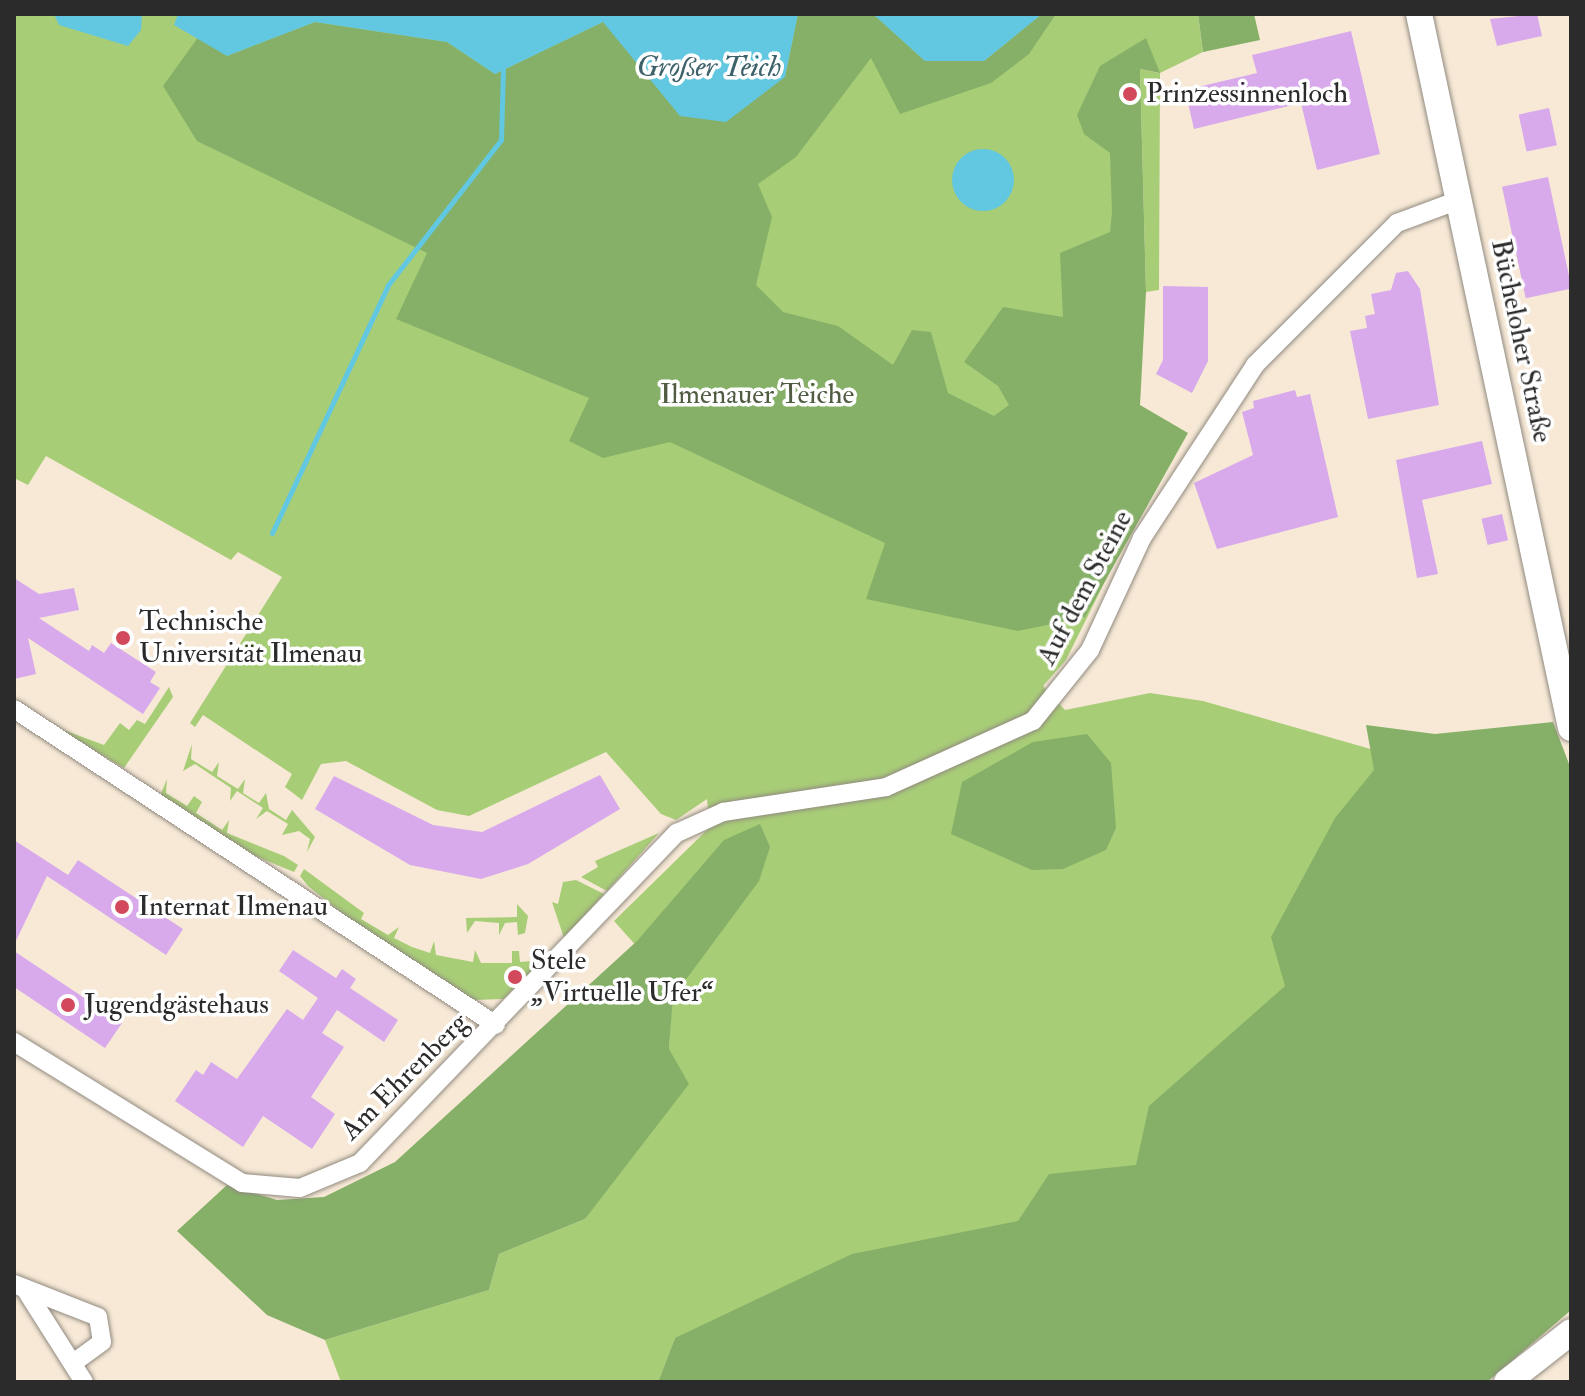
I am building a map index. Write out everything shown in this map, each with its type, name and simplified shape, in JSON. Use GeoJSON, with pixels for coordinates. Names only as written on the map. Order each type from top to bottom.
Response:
{"type":"FeatureCollection","features":[{"type":"Feature","properties":{"kind":"main road","name":"Bücheloher Straße"},"geometry":{"type":"LineString","coordinates":[[1419,14],[1571,728]]}},
{"type":"Feature","properties":{"kind":"main road"},"geometry":{"type":"LineString","coordinates":[[1507,1382],[1571,1332]]}},
{"type":"Feature","properties":{"kind":"street","name":"Auf dem Steine"},"geometry":{"type":"LineString","coordinates":[[496,1025],[691,824],[749,806],[824,802],[886,787],[1033,721],[1090,650],[1142,538],[1255,365],[1397,223],[1459,200]]}},
{"type":"Feature","properties":{"kind":"street","name":"Am Ehrenberg"},"geometry":{"type":"LineString","coordinates":[[14,709],[496,1025],[380,1147],[328,1180],[300,1188],[242,1183],[14,1042]]}},
{"type":"Feature","properties":{"kind":"street"},"geometry":{"type":"LineString","coordinates":[[18,1285],[74,1362],[84,1382]]}},
{"type":"Feature","properties":{"kind":"street"},"geometry":{"type":"LineString","coordinates":[[18,1285],[87,1307],[104,1326],[102,1342],[74,1362]]}},
{"type":"Feature","properties":{"kind":"green space","name":"Ilmenauer Teiche"},"geometry":{"type":"Polygon","coordinates":[[[14,14],[1198,14],[1203,52],[1160,73],[1159,290],[1146,292],[1140,69],[1159,73],[1126,51],[1127,537],[1066,660],[1043,686],[1065,710],[1150,693],[1203,701],[1423,764],[1571,1310],[1487,1382],[675,1338],[658,1382],[341,1382],[325,1340],[489,1290],[499,1254],[585,1219],[669,1049],[673,987],[614,921],[710,827],[707,799],[676,820],[661,814],[606,752],[469,816],[437,810],[346,761],[321,764],[302,800],[285,787],[292,774],[203,715],[195,727],[190,723],[282,577],[238,552],[231,560],[46,456],[28,485],[14,478],[14,14]]]}},
{"type":"Feature","properties":{"kind":"green space"},"geometry":{"type":"Polygon","coordinates":[[[798,14],[873,14],[925,61],[984,61],[1042,14],[1056,14],[1029,54],[991,83],[900,114],[871,58],[796,157],[758,184],[772,217],[756,285],[783,312],[838,326],[893,365],[912,330],[931,332],[948,393],[994,416],[1009,405],[998,386],[964,362],[1003,307],[1063,317],[1060,253],[1110,232],[1112,212],[1110,153],[1084,134],[1077,115],[1100,66],[1146,38],[1160,73],[1140,69],[1146,292],[1140,405],[1188,433],[1085,617],[1018,631],[866,599],[885,543],[670,442],[603,458],[569,441],[589,398],[396,319],[427,253],[197,141],[163,86],[199,36],[227,56],[315,22],[447,42],[495,74],[603,22],[785,77],[798,14]]]}},
{"type":"Feature","properties":{"kind":"green space"},"geometry":{"type":"Polygon","coordinates":[[[1198,14],[1254,14],[1260,40],[1203,52],[1198,14]]]}},
{"type":"Feature","properties":{"kind":"green space"},"geometry":{"type":"Polygon","coordinates":[[[169,687],[173,697],[124,768],[53,726],[104,745],[120,723],[129,730],[137,720],[145,724],[169,687]]]}},
{"type":"Feature","properties":{"kind":"green space"},"geometry":{"type":"Polygon","coordinates":[[[1553,722],[1571,769],[1571,1310],[1487,1382],[658,1382],[675,1338],[852,1254],[1018,1221],[1049,1174],[1136,1165],[1149,1106],[1285,986],[1271,937],[1335,818],[1374,770],[1366,725],[1435,734],[1553,722]]]}},
{"type":"Feature","properties":{"kind":"green space"},"geometry":{"type":"Polygon","coordinates":[[[1087,734],[1111,763],[1116,828],[1106,850],[1063,869],[1032,870],[951,834],[962,782],[1033,742],[1087,734]]]}},
{"type":"Feature","properties":{"kind":"green space"},"geometry":{"type":"Polygon","coordinates":[[[192,744],[191,759],[212,772],[219,762],[217,776],[238,789],[245,779],[243,793],[259,803],[266,793],[269,809],[286,820],[292,810],[315,837],[307,852],[310,839],[299,831],[282,835],[288,824],[267,811],[256,819],[263,808],[237,791],[230,801],[231,788],[195,764],[183,771],[192,744]]]}},
{"type":"Feature","properties":{"kind":"green space"},"geometry":{"type":"Polygon","coordinates":[[[167,779],[166,793],[187,806],[194,796],[202,802],[196,813],[222,830],[229,820],[227,833],[284,856],[298,865],[294,872],[243,851],[160,796],[167,779]]]}},
{"type":"Feature","properties":{"kind":"green space"},"geometry":{"type":"Polygon","coordinates":[[[760,824],[770,847],[759,881],[673,997],[669,1049],[689,1084],[585,1219],[499,1254],[489,1290],[325,1340],[267,1315],[177,1231],[227,1185],[277,1200],[324,1197],[395,1162],[637,941],[724,840],[760,824]]]}},
{"type":"Feature","properties":{"kind":"green space"},"geometry":{"type":"Polygon","coordinates":[[[659,833],[607,891],[581,877],[598,867],[595,861],[659,833]]]}},
{"type":"Feature","properties":{"kind":"green space"},"geometry":{"type":"Polygon","coordinates":[[[304,869],[364,913],[361,919],[388,935],[399,927],[394,938],[412,947],[430,953],[434,941],[436,955],[473,962],[475,950],[481,963],[512,963],[512,951],[519,951],[520,962],[532,961],[535,947],[547,956],[503,999],[474,1000],[361,928],[308,886],[300,876],[304,869]]]}},
{"type":"Feature","properties":{"kind":"green space"},"geometry":{"type":"Polygon","coordinates":[[[576,880],[604,894],[564,938],[552,902],[558,904],[563,882],[576,880]]]}},
{"type":"Feature","properties":{"kind":"green space"},"geometry":{"type":"Polygon","coordinates":[[[517,904],[528,916],[525,933],[518,935],[517,922],[505,923],[499,935],[499,923],[475,921],[467,933],[466,918],[517,917],[517,904]]]}},
{"type":"Feature","properties":{"kind":"water"},"geometry":{"type":"Polygon","coordinates":[[[54,14],[142,14],[141,30],[128,46],[59,25],[54,14]]]}},
{"type":"Feature","properties":{"kind":"water","name":"Großer Teich"},"geometry":{"type":"Polygon","coordinates":[[[178,14],[798,14],[785,77],[726,122],[680,116],[603,22],[495,74],[447,42],[315,22],[227,56],[174,25],[178,14]]]}},
{"type":"Feature","properties":{"kind":"water"},"geometry":{"type":"Polygon","coordinates":[[[873,14],[1042,14],[984,61],[925,61],[873,14]]]}},
{"type":"Feature","properties":{"kind":"water"},"geometry":{"type":"Polygon","coordinates":[[[983,149],[995,151],[1005,158],[1012,168],[1012,192],[1005,202],[995,209],[983,211],[971,209],[961,202],[954,192],[952,180],[954,168],[961,158],[971,151],[983,149]]]}},
{"type":"Feature","properties":{"kind":"building"},"geometry":{"type":"Polygon","coordinates":[[[1537,14],[1542,36],[1497,46],[1490,19],[1537,14]]]}},
{"type":"Feature","properties":{"kind":"building"},"geometry":{"type":"Polygon","coordinates":[[[1351,31],[1380,154],[1317,170],[1301,103],[1194,129],[1185,90],[1257,73],[1252,55],[1351,31]]]}},
{"type":"Feature","properties":{"kind":"building"},"geometry":{"type":"Polygon","coordinates":[[[1549,108],[1557,145],[1527,152],[1519,114],[1549,108]]]}},
{"type":"Feature","properties":{"kind":"building"},"geometry":{"type":"Polygon","coordinates":[[[1548,177],[1571,289],[1526,298],[1502,187],[1548,177]]]}},
{"type":"Feature","properties":{"kind":"building"},"geometry":{"type":"Polygon","coordinates":[[[1408,271],[1420,289],[1439,405],[1368,419],[1350,331],[1367,328],[1365,316],[1375,314],[1371,294],[1391,290],[1396,273],[1408,271]]]}},
{"type":"Feature","properties":{"kind":"building"},"geometry":{"type":"Polygon","coordinates":[[[1163,286],[1208,287],[1208,361],[1192,393],[1156,374],[1163,360],[1163,286]]]}},
{"type":"Feature","properties":{"kind":"building"},"geometry":{"type":"Polygon","coordinates":[[[1295,390],[1297,397],[1310,394],[1338,517],[1217,549],[1194,483],[1253,455],[1242,412],[1254,408],[1253,401],[1295,390]]]}},
{"type":"Feature","properties":{"kind":"building"},"geometry":{"type":"Polygon","coordinates":[[[1482,441],[1492,484],[1422,500],[1438,574],[1417,578],[1396,460],[1482,441]]]}},
{"type":"Feature","properties":{"kind":"building"},"geometry":{"type":"Polygon","coordinates":[[[1502,514],[1508,540],[1488,545],[1482,519],[1502,514]]]}},
{"type":"Feature","properties":{"kind":"building"},"geometry":{"type":"Polygon","coordinates":[[[14,578],[39,594],[74,588],[79,610],[39,618],[89,651],[92,645],[104,653],[111,643],[156,672],[150,682],[160,688],[143,714],[28,638],[36,674],[14,679],[14,578]]]}},
{"type":"Feature","properties":{"kind":"building"},"geometry":{"type":"Polygon","coordinates":[[[600,775],[620,809],[528,864],[481,879],[410,865],[315,809],[334,776],[433,825],[482,832],[600,775]]]}},
{"type":"Feature","properties":{"kind":"building","name":"Internat Ilmenau"},"geometry":{"type":"Polygon","coordinates":[[[14,840],[68,875],[78,860],[183,929],[166,955],[47,876],[14,945],[14,840]]]}},
{"type":"Feature","properties":{"kind":"building"},"geometry":{"type":"Polygon","coordinates":[[[293,950],[336,978],[342,969],[356,979],[350,988],[398,1020],[384,1042],[337,1010],[322,1033],[344,1047],[311,1097],[335,1114],[312,1149],[263,1116],[243,1147],[175,1101],[196,1070],[203,1075],[211,1062],[237,1079],[287,1009],[303,1020],[318,998],[279,971],[293,950]]]}},
{"type":"Feature","properties":{"kind":"building","name":"Jugendgästehaus"},"geometry":{"type":"Polygon","coordinates":[[[14,951],[122,1023],[105,1048],[14,987],[14,951]]]}},
{"type":"Feature","properties":{"kind":"waterway"},"geometry":{"type":"LineString","coordinates":[[272,533],[388,285],[501,140],[503,70]]}},
{"type":"Feature","properties":{"kind":"place","name":"Prinzessinnenloch"},"geometry":{"type":"Point","coordinates":[1130,94]}},
{"type":"Feature","properties":{"kind":"place","name":"Technische Universität Ilmenau"},"geometry":{"type":"Point","coordinates":[123,638]}},
{"type":"Feature","properties":{"kind":"place","name":"Internat Ilmenau"},"geometry":{"type":"Point","coordinates":[122,907]}},
{"type":"Feature","properties":{"kind":"place","name":"Stele „Virtuelle Ufer“"},"geometry":{"type":"Point","coordinates":[515,977]}},
{"type":"Feature","properties":{"kind":"place","name":"Jugendgästehaus"},"geometry":{"type":"Point","coordinates":[68,1005]}}]}
